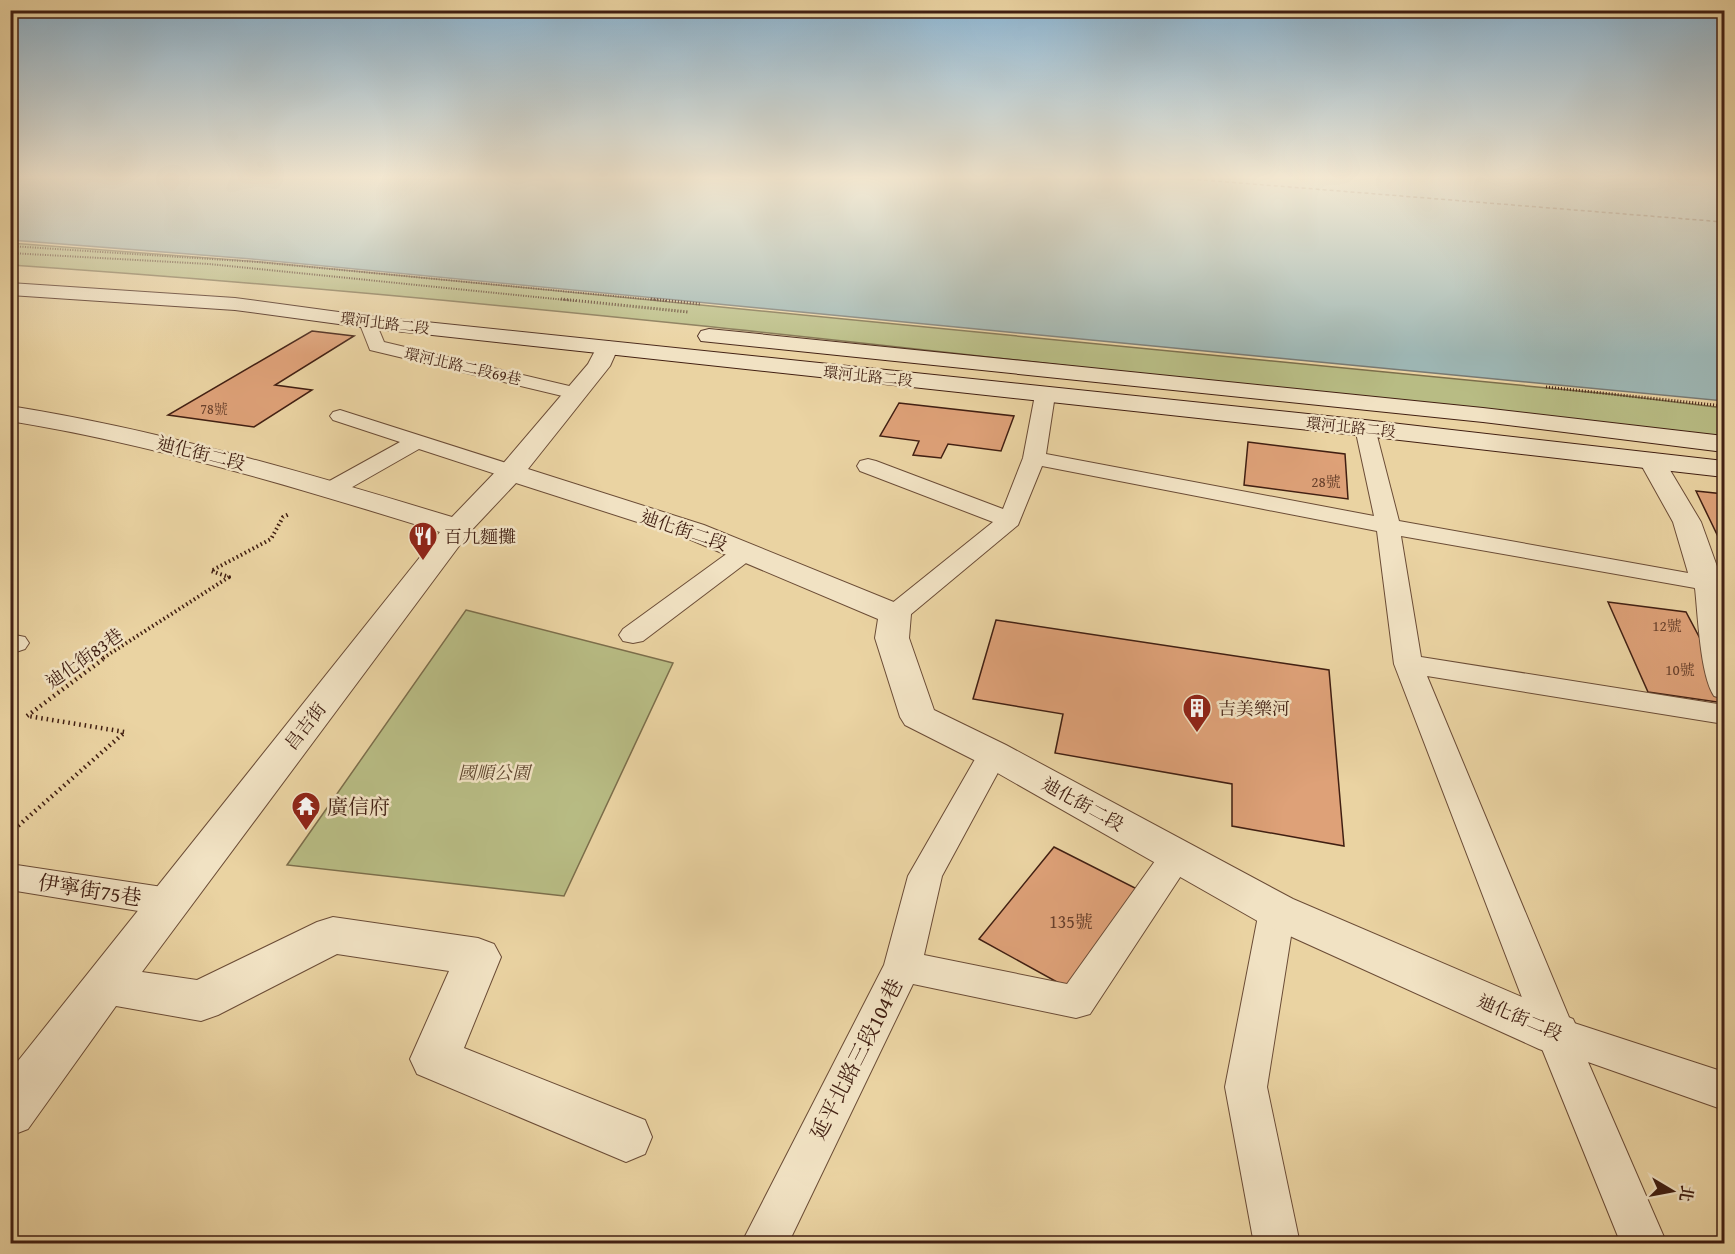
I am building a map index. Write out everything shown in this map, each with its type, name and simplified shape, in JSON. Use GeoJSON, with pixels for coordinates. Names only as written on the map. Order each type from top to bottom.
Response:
{"type":"FeatureCollection","features":[{"type":"Feature","properties":{"kind":"main road","name":"環河北路二段"},"geometry":{"type":"LineString","coordinates":[[10,271],[188,281],[343,297]]}},
{"type":"Feature","properties":{"kind":"main road","name":"環河北路二段"},"geometry":{"type":"LineString","coordinates":[[10,289],[235,304],[368,322],[1365,428],[1725,469]]}},
{"type":"Feature","properties":{"kind":"main road","name":"環河北路二段"},"geometry":{"type":"LineString","coordinates":[[688,334],[1482,415],[1725,444]]}},
{"type":"Feature","properties":{"kind":"main road","name":"昌吉街"},"geometry":{"type":"LineString","coordinates":[[10,1112],[105,985],[458,528],[512,472],[598,366],[607,348]]}},
{"type":"Feature","properties":{"kind":"main road","name":"迪化街二段"},"geometry":{"type":"LineString","coordinates":[[10,412],[78,422],[265,468],[458,528]]}},
{"type":"Feature","properties":{"kind":"main road"},"geometry":{"type":"LineString","coordinates":[[1652,461],[1688,522],[1707,583]]}},
{"type":"Feature","properties":{"kind":"main road","name":"迪化街二段"},"geometry":{"type":"LineString","coordinates":[[512,472],[694,531],[895,614],[892,638],[918,717],[993,754],[1277,911],[1556,1034]]}},
{"type":"Feature","properties":{"kind":"main road"},"geometry":{"type":"LineString","coordinates":[[105,985],[201,1001],[333,935],[478,957],[435,1059],[626,1137]]}},
{"type":"Feature","properties":{"kind":"lane","name":"環河北路二段69巷"},"geometry":{"type":"LineString","coordinates":[[368,322],[376,346],[575,393]]}},
{"type":"Feature","properties":{"kind":"lane"},"geometry":{"type":"LineString","coordinates":[[895,614],[1010,520],[1034,458],[1044,395]]}},
{"type":"Feature","properties":{"kind":"lane"},"geometry":{"type":"LineString","coordinates":[[340,416],[512,472]]}},
{"type":"Feature","properties":{"kind":"lane"},"geometry":{"type":"LineString","coordinates":[[1365,428],[1388,526],[1408,664],[1556,1034],[1644,1244]]}},
{"type":"Feature","properties":{"kind":"lane"},"geometry":{"type":"LineString","coordinates":[[332,489],[418,441]]}},
{"type":"Feature","properties":{"kind":"lane"},"geometry":{"type":"LineString","coordinates":[[1034,458],[1388,526],[1707,583],[1715,646],[1725,690]]}},
{"type":"Feature","properties":{"kind":"lane"},"geometry":{"type":"LineString","coordinates":[[868,466],[1010,520]]}},
{"type":"Feature","properties":{"kind":"lane"},"geometry":{"type":"LineString","coordinates":[[633,635],[745,552]]}},
{"type":"Feature","properties":{"kind":"lane"},"geometry":{"type":"LineString","coordinates":[[1408,664],[1725,714]]}},
{"type":"Feature","properties":{"kind":"lane"},"geometry":{"type":"LineString","coordinates":[[903,966],[925,876],[993,754]]}},
{"type":"Feature","properties":{"kind":"lane","name":"延平北路三段104巷"},"geometry":{"type":"LineString","coordinates":[[764,1244],[903,966],[1076,1002],[1177,856]]}},
{"type":"Feature","properties":{"kind":"lane","name":"伊寧街75巷"},"geometry":{"type":"LineString","coordinates":[[10,877],[169,902]]}},
{"type":"Feature","properties":{"kind":"lane"},"geometry":{"type":"LineString","coordinates":[[1277,911],[1246,1087],[1277,1244]]}},
{"type":"Feature","properties":{"kind":"lane","name":"迪化街二段"},"geometry":{"type":"LineString","coordinates":[[1556,1034],[1725,1091]]}},
{"type":"Feature","properties":{"kind":"path","name":"迪化街83巷"},"geometry":{"type":"LineString","coordinates":[[10,833],[125,732],[27,716],[90,667],[229,577],[211,571],[271,539],[283,517],[332,489]]}},
{"type":"Feature","properties":{"kind":"green space"},"geometry":{"type":"Polygon","coordinates":[[[10,243],[262,262],[1609,394],[1724,408],[1724,441],[1082,367],[654,321],[225,281],[11,265],[10,243]]]}},
{"type":"Feature","properties":{"kind":"green space","name":"國順公園"},"geometry":{"type":"Polygon","coordinates":[[[466,610],[673,663],[564,896],[287,865],[466,610]]]}},
{"type":"Feature","properties":{"kind":"water"},"geometry":{"type":"Polygon","coordinates":[[[11,238],[1724,238],[1724,401],[252,259],[11,240],[11,238]]]}},
{"type":"Feature","properties":{"kind":"building"},"geometry":{"type":"Polygon","coordinates":[[[312,331],[354,336],[275,385],[312,390],[254,427],[168,415],[312,331]]]}},
{"type":"Feature","properties":{"kind":"building"},"geometry":{"type":"Polygon","coordinates":[[[899,403],[1014,416],[1001,451],[948,444],[941,458],[913,455],[919,441],[880,436],[899,403]]]}},
{"type":"Feature","properties":{"kind":"building"},"geometry":{"type":"Polygon","coordinates":[[[1248,442],[1345,454],[1348,499],[1244,485],[1248,442]]]}},
{"type":"Feature","properties":{"kind":"building"},"geometry":{"type":"Polygon","coordinates":[[[1696,491],[1724,494],[1724,549],[1696,491]]]}},
{"type":"Feature","properties":{"kind":"building"},"geometry":{"type":"Polygon","coordinates":[[[1608,602],[1686,612],[1724,684],[1724,703],[1648,692],[1608,602]]]}},
{"type":"Feature","properties":{"kind":"building","name":"吉美樂河"},"geometry":{"type":"Polygon","coordinates":[[[996,620],[1329,670],[1344,846],[1232,826],[1232,784],[1055,753],[1063,714],[973,699],[996,620]]]}},
{"type":"Feature","properties":{"kind":"building"},"geometry":{"type":"Polygon","coordinates":[[[1054,847],[1137,889],[1066,987],[979,939],[1054,847]]]}},
{"type":"Feature","properties":{"kind":"place","name":"百九麵攤"},"geometry":{"type":"Point","coordinates":[423,562]}},
{"type":"Feature","properties":{"kind":"place","name":"吉美樂河"},"geometry":{"type":"Point","coordinates":[1197,734]}},
{"type":"Feature","properties":{"kind":"place","name":"廣信府"},"geometry":{"type":"Point","coordinates":[306,832]}}]}
